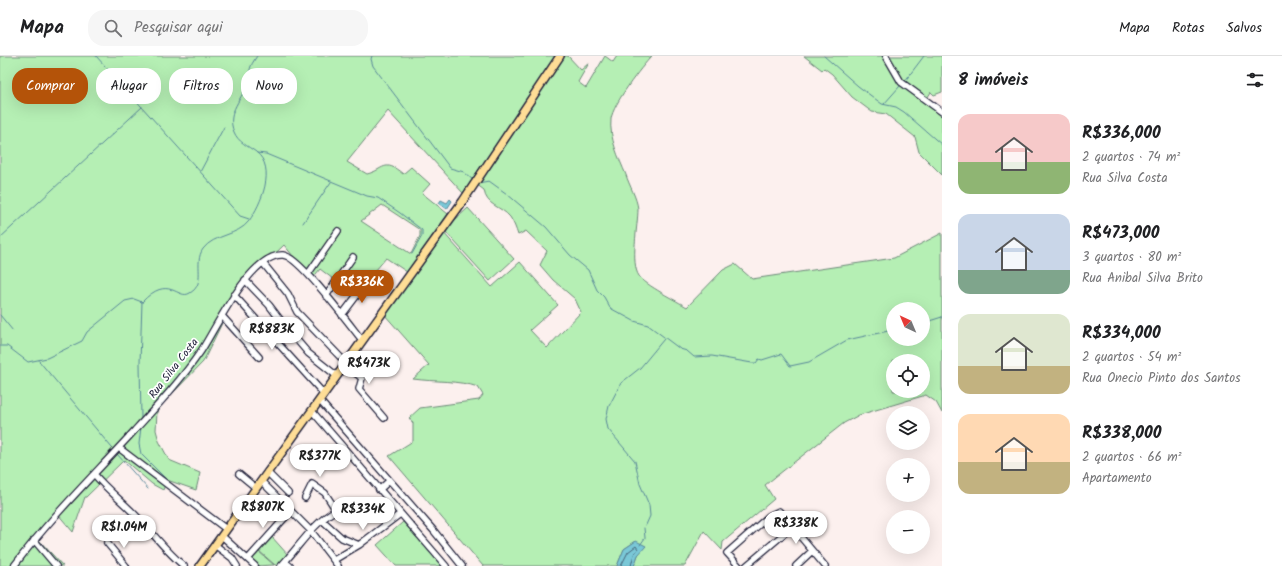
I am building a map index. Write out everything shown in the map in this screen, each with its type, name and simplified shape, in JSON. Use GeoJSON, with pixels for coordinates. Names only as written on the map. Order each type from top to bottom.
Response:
{"type":"FeatureCollection","features":[{"type":"Feature","properties":{"kind":"main road"},"geometry":{"type":"LineString","coordinates":[[200,566],[463,201],[560,56]]}},
{"type":"Feature","properties":{"kind":"street"},"geometry":{"type":"LineString","coordinates":[[886,56],[901,82],[942,112]]}},
{"type":"Feature","properties":{"kind":"street"},"geometry":{"type":"LineString","coordinates":[[308,274],[338,231]]}},
{"type":"Feature","properties":{"kind":"street","name":"Rua Silva Costa"},"geometry":{"type":"LineString","coordinates":[[14,566],[34,540],[119,448],[191,365],[234,295],[245,280],[263,264],[277,255],[288,256],[308,274],[362,340]]}},
{"type":"Feature","properties":{"kind":"street"},"geometry":{"type":"LineString","coordinates":[[326,296],[353,257]]}},
{"type":"Feature","properties":{"kind":"street"},"geometry":{"type":"LineString","coordinates":[[263,264],[284,289],[298,312],[345,364],[362,378],[359,389],[384,418]]}},
{"type":"Feature","properties":{"kind":"street"},"geometry":{"type":"LineString","coordinates":[[245,280],[308,353],[337,376]]}},
{"type":"Feature","properties":{"kind":"street"},"geometry":{"type":"LineString","coordinates":[[342,315],[367,282]]}},
{"type":"Feature","properties":{"kind":"street"},"geometry":{"type":"LineString","coordinates":[[234,295],[322,397],[389,481],[434,531],[462,566]]}},
{"type":"Feature","properties":{"kind":"street"},"geometry":{"type":"LineString","coordinates":[[222,316],[259,356]]}},
{"type":"Feature","properties":{"kind":"street"},"geometry":{"type":"LineString","coordinates":[[312,411],[446,566]]}},
{"type":"Feature","properties":{"kind":"street"},"geometry":{"type":"LineString","coordinates":[[119,448],[226,529]]}},
{"type":"Feature","properties":{"kind":"street"},"geometry":{"type":"LineString","coordinates":[[267,472],[288,493]]}},
{"type":"Feature","properties":{"kind":"street"},"geometry":{"type":"LineString","coordinates":[[94,474],[141,520],[168,552],[184,566]]}},
{"type":"Feature","properties":{"kind":"street"},"geometry":{"type":"LineString","coordinates":[[239,474],[256,488]]}},
{"type":"Feature","properties":{"kind":"street"},"geometry":{"type":"LineString","coordinates":[[261,481],[311,531],[338,566]]}},
{"type":"Feature","properties":{"kind":"street"},"geometry":{"type":"LineString","coordinates":[[379,490],[389,481]]}},
{"type":"Feature","properties":{"kind":"street"},"geometry":{"type":"LineString","coordinates":[[305,498],[312,484],[325,493],[336,510],[350,517]]}},
{"type":"Feature","properties":{"kind":"street"},"geometry":{"type":"LineString","coordinates":[[286,565],[311,531],[322,520],[336,510]]}},
{"type":"Feature","properties":{"kind":"street"},"geometry":{"type":"LineString","coordinates":[[739,566],[727,553],[769,516],[779,511],[825,566]]}},
{"type":"Feature","properties":{"kind":"street"},"geometry":{"type":"LineString","coordinates":[[248,559],[291,512]]}},
{"type":"Feature","properties":{"kind":"street"},"geometry":{"type":"LineString","coordinates":[[334,560],[359,545],[400,514]]}},
{"type":"Feature","properties":{"kind":"street"},"geometry":{"type":"LineString","coordinates":[[322,520],[342,538],[359,545]]}},
{"type":"Feature","properties":{"kind":"street"},"geometry":{"type":"LineString","coordinates":[[746,566],[792,527]]}},
{"type":"Feature","properties":{"kind":"street"},"geometry":{"type":"LineString","coordinates":[[222,536],[255,566]]}},
{"type":"Feature","properties":{"kind":"street"},"geometry":{"type":"LineString","coordinates":[[34,540],[56,566]]}},
{"type":"Feature","properties":{"kind":"street"},"geometry":{"type":"LineString","coordinates":[[107,543],[126,566]]}},
{"type":"Feature","properties":{"kind":"street"},"geometry":{"type":"LineString","coordinates":[[215,545],[232,558],[237,566]]}},
{"type":"Feature","properties":{"kind":"street"},"geometry":{"type":"LineString","coordinates":[[796,566],[812,551]]}},
{"type":"Feature","properties":{"kind":"green space"},"geometry":{"type":"Polygon","coordinates":[[[0,56],[556,56],[463,193],[388,111],[347,162],[367,174],[384,166],[388,166],[397,169],[403,174],[411,167],[430,184],[422,193],[448,214],[407,272],[386,258],[360,289],[343,276],[337,282],[320,269],[312,279],[284,245],[230,297],[225,317],[203,362],[171,395],[168,396],[157,412],[156,430],[159,441],[169,460],[200,473],[196,490],[167,480],[163,490],[152,484],[124,460],[85,497],[73,532],[57,513],[38,539],[63,566],[0,566],[0,56]],[[382,205],[361,221],[411,254],[420,236],[420,230],[382,205]]]}},
{"type":"Feature","properties":{"kind":"green space"},"geometry":{"type":"Polygon","coordinates":[[[562,56],[568,56],[581,70],[589,63],[578,82],[586,88],[605,56],[613,62],[617,56],[652,56],[641,68],[622,95],[611,119],[615,148],[635,196],[638,209],[635,262],[636,270],[642,280],[687,307],[723,270],[735,264],[752,279],[894,258],[942,233],[942,413],[936,402],[930,398],[930,354],[886,354],[886,398],[916,398],[859,415],[844,423],[765,485],[774,499],[723,542],[722,550],[704,531],[685,566],[634,566],[638,555],[636,541],[624,549],[617,566],[483,566],[389,456],[413,441],[413,423],[409,418],[420,408],[479,400],[483,395],[478,387],[470,385],[454,382],[413,379],[429,365],[384,314],[442,231],[492,287],[520,262],[558,305],[530,330],[547,348],[581,312],[575,299],[553,280],[540,265],[547,251],[526,231],[518,235],[510,217],[491,203],[485,195],[484,190],[476,184],[562,56]]]}},
{"type":"Feature","properties":{"kind":"green space"},"geometry":{"type":"Polygon","coordinates":[[[804,56],[942,56],[942,92],[934,95],[931,92],[926,100],[942,110],[942,175],[919,152],[915,137],[886,114],[872,112],[852,97],[832,74],[824,68],[822,70],[804,56]]]}},
{"type":"Feature","properties":{"kind":"green space"},"geometry":{"type":"Polygon","coordinates":[[[468,208],[514,259],[490,281],[444,230],[468,208]]]}},
{"type":"Feature","properties":{"kind":"green space"},"geometry":{"type":"Polygon","coordinates":[[[403,522],[442,566],[396,566],[377,545],[403,522]]]}},
{"type":"Feature","properties":{"kind":"green space"},"geometry":{"type":"Polygon","coordinates":[[[272,537],[288,555],[279,565],[275,565],[259,551],[272,537]]]}},
{"type":"Feature","properties":{"kind":"green space"},"geometry":{"type":"Polygon","coordinates":[[[258,551],[274,565],[255,566],[250,561],[258,551]]]}},
{"type":"Feature","properties":{"kind":"water"},"geometry":{"type":"Polygon","coordinates":[[[450,199],[452,201],[447,209],[439,203],[441,200],[447,203],[450,199]]]}},
{"type":"Feature","properties":{"kind":"water"},"geometry":{"type":"Polygon","coordinates":[[[636,541],[646,546],[638,555],[634,566],[617,566],[624,549],[636,541]]]}},
{"type":"Feature","properties":{"kind":"waterway"},"geometry":{"type":"LineString","coordinates":[[96,56],[240,216],[249,219]]}},
{"type":"Feature","properties":{"kind":"waterway"},"geometry":{"type":"LineString","coordinates":[[142,302],[159,289],[172,290],[181,294],[190,293],[198,284],[199,260],[203,249],[213,240],[239,230],[254,214],[265,186],[265,167],[262,159],[256,152],[238,138],[234,132],[232,118],[236,105],[246,87],[251,66],[257,56]]}},
{"type":"Feature","properties":{"kind":"waterway"},"geometry":{"type":"LineString","coordinates":[[372,56],[371,59],[373,66],[450,168],[464,172],[474,181]]}},
{"type":"Feature","properties":{"kind":"waterway"},"geometry":{"type":"LineString","coordinates":[[824,56],[858,86],[882,104],[896,107],[904,112],[942,145]]}},
{"type":"Feature","properties":{"kind":"waterway"},"geometry":{"type":"LineString","coordinates":[[905,81],[924,56]]}},
{"type":"Feature","properties":{"kind":"waterway"},"geometry":{"type":"LineString","coordinates":[[884,104],[900,86]]}},
{"type":"Feature","properties":{"kind":"waterway"},"geometry":{"type":"LineString","coordinates":[[0,238],[142,107]]}},
{"type":"Feature","properties":{"kind":"waterway"},"geometry":{"type":"LineString","coordinates":[[200,172],[224,127]]}},
{"type":"Feature","properties":{"kind":"waterway"},"geometry":{"type":"LineString","coordinates":[[257,153],[266,154],[367,196],[378,198],[422,230],[422,236],[412,254]]}},
{"type":"Feature","properties":{"kind":"waterway"},"geometry":{"type":"LineString","coordinates":[[478,183],[489,181],[546,227],[570,255],[588,270],[597,290],[604,297],[610,308],[634,321],[648,325],[680,349],[687,351],[694,357],[712,356],[756,363],[759,359],[762,360],[781,354],[790,366],[809,362],[847,340],[886,332]]}},
{"type":"Feature","properties":{"kind":"waterway"},"geometry":{"type":"LineString","coordinates":[[303,223],[331,182]]}},
{"type":"Feature","properties":{"kind":"waterway"},"geometry":{"type":"LineString","coordinates":[[0,346],[7,346],[28,362],[47,358],[82,341],[87,332],[125,301],[134,299],[142,302]]}},
{"type":"Feature","properties":{"kind":"waterway"},"geometry":{"type":"LineString","coordinates":[[141,418],[140,363],[142,302]]}},
{"type":"Feature","properties":{"kind":"waterway"},"geometry":{"type":"LineString","coordinates":[[0,315],[13,331]]}},
{"type":"Feature","properties":{"kind":"waterway"},"geometry":{"type":"LineString","coordinates":[[930,321],[942,317]]}},
{"type":"Feature","properties":{"kind":"waterway"},"geometry":{"type":"LineString","coordinates":[[646,525],[650,516],[649,505],[640,484],[635,461],[608,429],[606,419],[609,406],[621,383],[640,368],[664,339]]}},
{"type":"Feature","properties":{"kind":"waterway"},"geometry":{"type":"LineString","coordinates":[[39,361],[112,448]]}},
{"type":"Feature","properties":{"kind":"waterway"},"geometry":{"type":"LineString","coordinates":[[141,427],[139,444],[141,454],[171,484]]}},
{"type":"Feature","properties":{"kind":"waterway"},"geometry":{"type":"LineString","coordinates":[[117,454],[148,489]]}},
{"type":"Feature","properties":{"kind":"waterway"},"geometry":{"type":"LineString","coordinates":[[640,545],[645,538],[644,528]]}}]}
